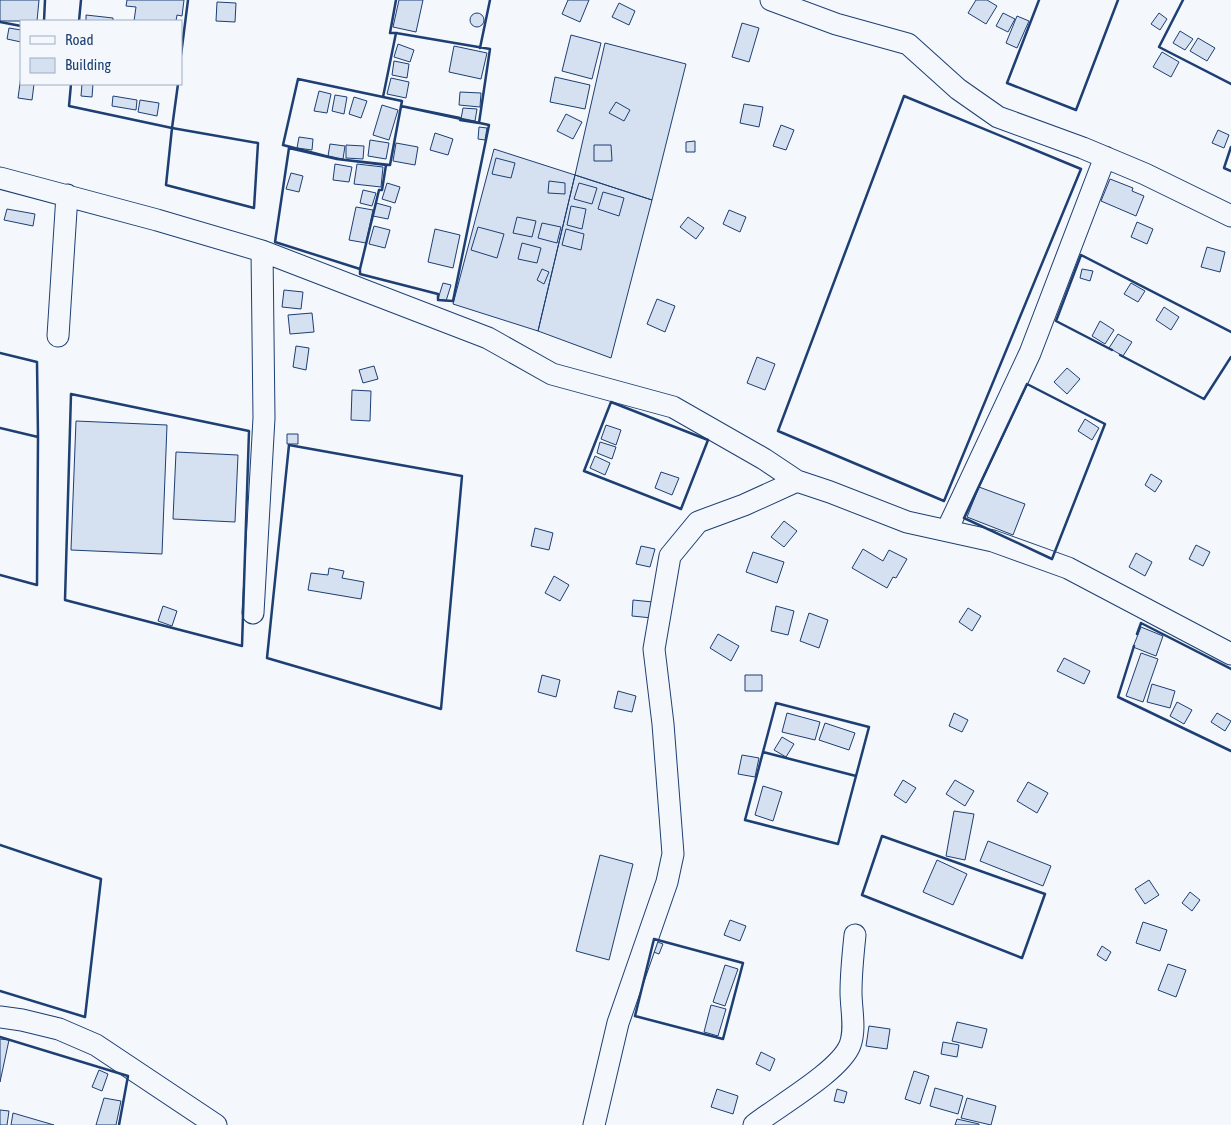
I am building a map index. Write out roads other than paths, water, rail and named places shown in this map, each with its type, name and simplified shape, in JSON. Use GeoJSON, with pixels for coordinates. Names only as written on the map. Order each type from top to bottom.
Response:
{"type":"FeatureCollection","features":[{"type":"Feature","properties":{"kind":"street"},"geometry":{"type":"LineString","coordinates":[[771,0],[836,24],[908,44],[958,89],[998,118],[1105,157],[1145,174],[1231,216]]}},
{"type":"Feature","properties":{"kind":"street"},"geometry":{"type":"LineString","coordinates":[[947,530],[1030,354],[1105,157]]}},
{"type":"Feature","properties":{"kind":"street"},"geometry":{"type":"LineString","coordinates":[[0,178],[67,195],[262,251],[488,338],[552,374],[672,407],[764,458],[797,481],[907,522],[993,541],[1068,568],[1231,654]]}},
{"type":"Feature","properties":{"kind":"street"},"geometry":{"type":"LineString","coordinates":[[58,336],[67,195]]}},
{"type":"Feature","properties":{"kind":"street"},"geometry":{"type":"LineString","coordinates":[[253,613],[264,418],[262,251]]}},
{"type":"Feature","properties":{"kind":"street"},"geometry":{"type":"LineString","coordinates":[[594,1125],[618,1023],[667,882],[673,854],[663,724],[654,649],[670,556],[698,522],[744,505],[797,481]]}},
{"type":"Feature","properties":{"kind":"street"},"geometry":{"type":"LineString","coordinates":[[754,1125],[822,1076],[843,1058],[850,1044],[852,1027],[851,990],[855,935]]}},
{"type":"Feature","properties":{"kind":"street"},"geometry":{"type":"LineString","coordinates":[[0,1017],[59,1029],[96,1045],[216,1125]]}}]}
